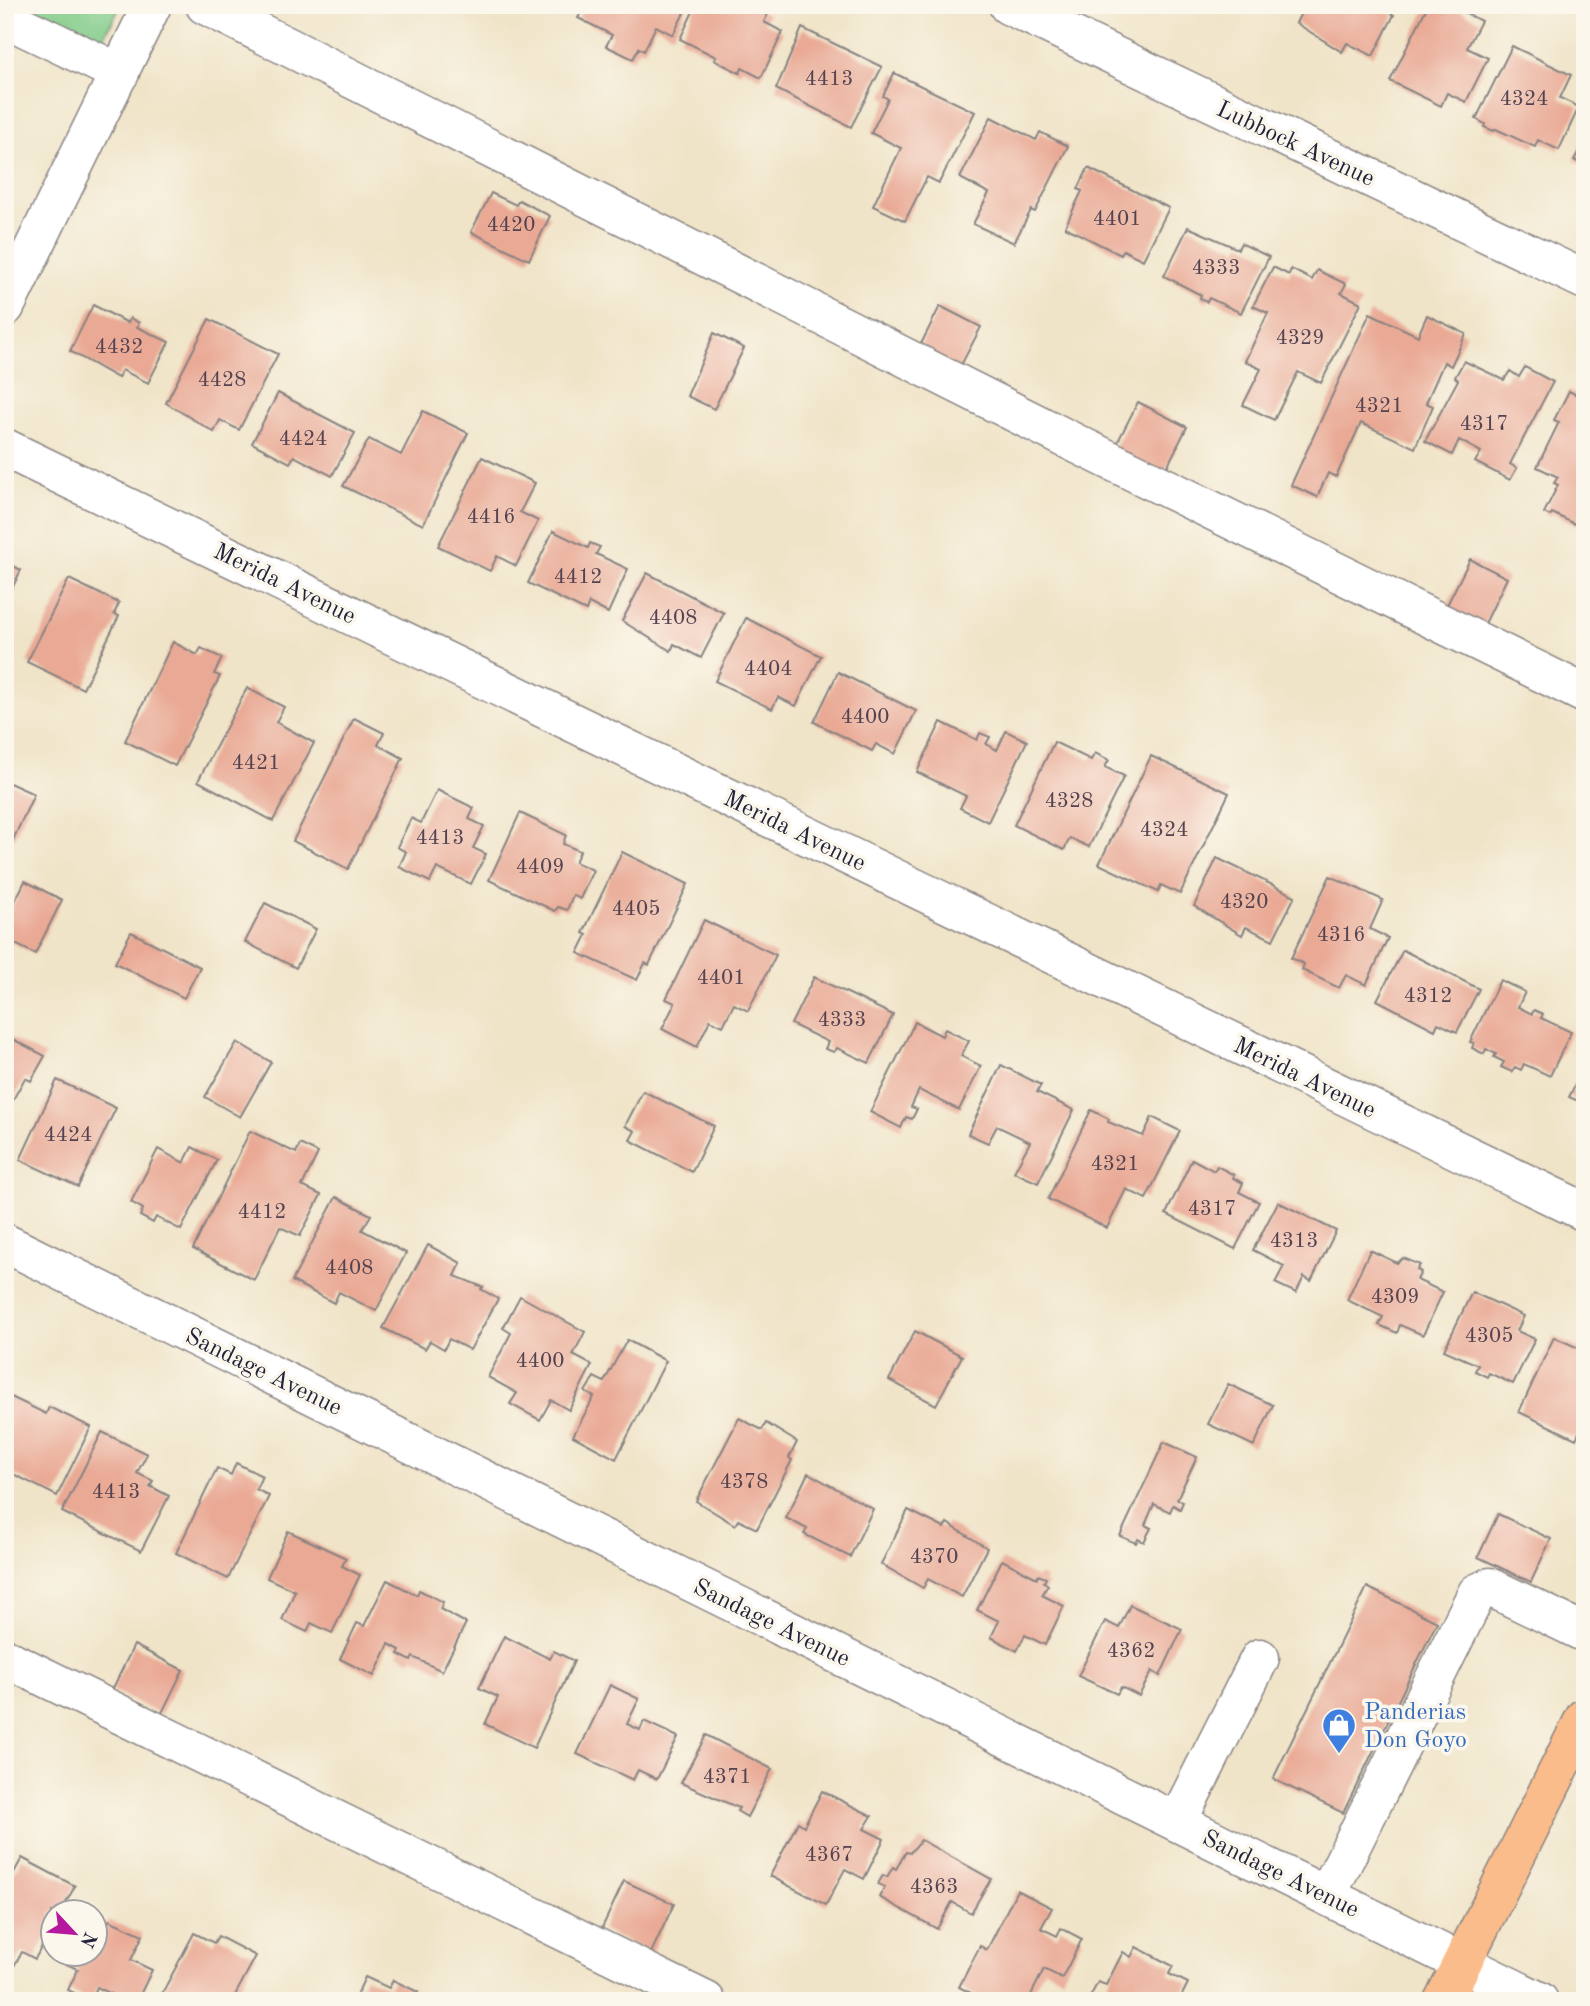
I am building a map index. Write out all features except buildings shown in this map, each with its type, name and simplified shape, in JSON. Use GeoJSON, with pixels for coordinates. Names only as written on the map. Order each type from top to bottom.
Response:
{"type":"FeatureCollection","features":[{"type":"Feature","properties":{"kind":"main road"},"geometry":{"type":"LineString","coordinates":[[1443,2001],[1585,1717]]}},
{"type":"Feature","properties":{"kind":"street"},"geometry":{"type":"LineString","coordinates":[[5,307],[152,5]]}},
{"type":"Feature","properties":{"kind":"street"},"geometry":{"type":"LineString","coordinates":[[205,5],[1040,426],[1585,694]]}},
{"type":"Feature","properties":{"kind":"street","name":"Lubbock Avenue"},"geometry":{"type":"LineString","coordinates":[[1009,5],[1585,280]]}},
{"type":"Feature","properties":{"kind":"street"},"geometry":{"type":"LineString","coordinates":[[5,18],[120,73]]}},
{"type":"Feature","properties":{"kind":"street","name":"Merida Avenue"},"geometry":{"type":"LineString","coordinates":[[5,449],[1585,1212]]}},
{"type":"Feature","properties":{"kind":"street","name":"Sandage Avenue"},"geometry":{"type":"LineString","coordinates":[[5,1243],[1539,2001]]}},
{"type":"Feature","properties":{"kind":"street"},"geometry":{"type":"LineString","coordinates":[[1327,1895],[1477,1594],[1490,1587],[1585,1633]]}},
{"type":"Feature","properties":{"kind":"street"},"geometry":{"type":"LineString","coordinates":[[5,1658],[706,2001]]}},
{"type":"Feature","properties":{"kind":"street"},"geometry":{"type":"LineString","coordinates":[[1177,1822],[1260,1658]]}},
{"type":"Feature","properties":{"kind":"green space"},"geometry":{"type":"Polygon","coordinates":[[[5,5],[121,5],[95,54],[5,5]]]}},
{"type":"Feature","properties":{"kind":"place","name":"Panderias Don Goyo"},"geometry":{"type":"Point","coordinates":[1339,1755]}}]}
